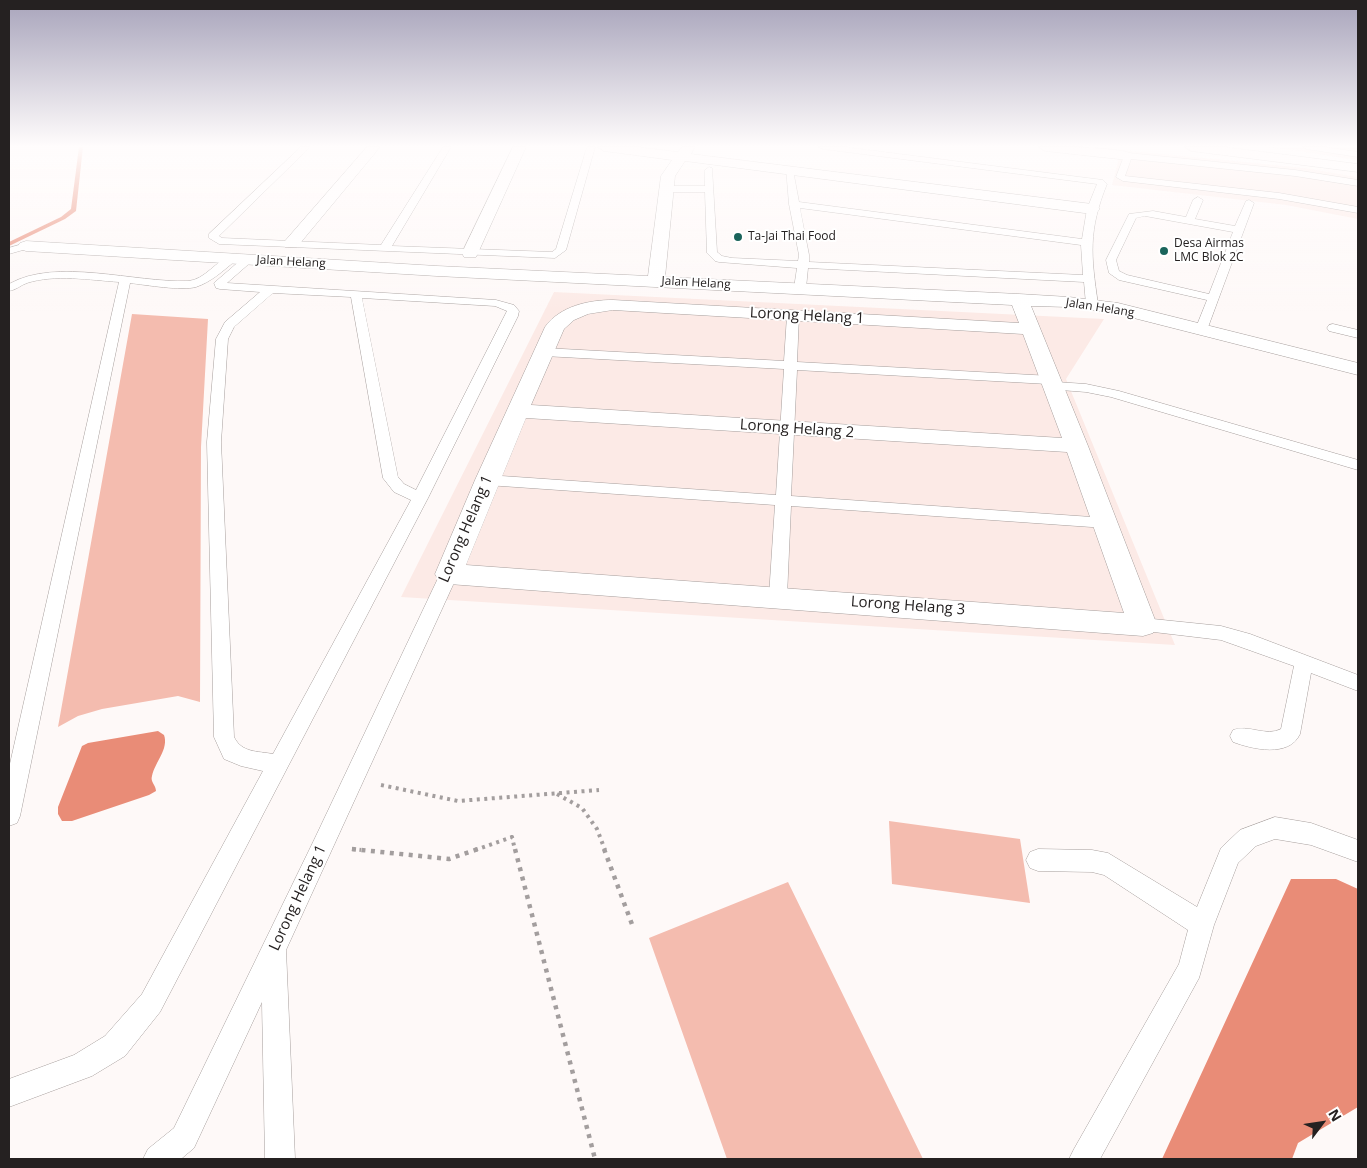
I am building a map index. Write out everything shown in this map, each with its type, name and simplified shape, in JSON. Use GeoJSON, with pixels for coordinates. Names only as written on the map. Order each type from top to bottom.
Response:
{"type":"FeatureCollection","features":[{"type":"Feature","properties":{"kind":"street"},"geometry":{"type":"LineString","coordinates":[[291,244],[327,202]]}},
{"type":"Feature","properties":{"kind":"street"},"geometry":{"type":"LineString","coordinates":[[470,253],[494,202]]}},
{"type":"Feature","properties":{"kind":"street"},"geometry":{"type":"LineString","coordinates":[[656,281],[665,202]]}},
{"type":"Feature","properties":{"kind":"street"},"geometry":{"type":"LineString","coordinates":[[1034,202],[1092,209]]}},
{"type":"Feature","properties":{"kind":"street","name":"Jalan Helang"},"geometry":{"type":"LineString","coordinates":[[26,246],[1092,304],[1358,369]]}},
{"type":"Feature","properties":{"kind":"street"},"geometry":{"type":"LineString","coordinates":[[1020,299],[1143,624]]}},
{"type":"Feature","properties":{"kind":"street","name":"Lorong Helang 1"},"geometry":{"type":"LineString","coordinates":[[449,574],[487,480],[555,327],[575,311],[600,305],[1031,329]]}},
{"type":"Feature","properties":{"kind":"street","name":"Lorong Helang 2"},"geometry":{"type":"LineString","coordinates":[[517,412],[1077,446]]}},
{"type":"Feature","properties":{"kind":"street","name":"Lorong Helang 3"},"geometry":{"type":"LineString","coordinates":[[449,574],[778,596],[1143,624]]}},
{"type":"Feature","properties":{"kind":"lane"},"geometry":{"type":"LineString","coordinates":[[248,202],[212,236],[219,241],[547,256],[555,255],[561,250],[575,202]]}},
{"type":"Feature","properties":{"kind":"lane"},"geometry":{"type":"LineString","coordinates":[[385,248],[414,202]]}},
{"type":"Feature","properties":{"kind":"lane"},"geometry":{"type":"LineString","coordinates":[[710,202],[712,253],[715,256],[732,261],[1090,279]]}},
{"type":"Feature","properties":{"kind":"lane"},"geometry":{"type":"LineString","coordinates":[[1092,304],[1086,243],[1095,202]]}},
{"type":"Feature","properties":{"kind":"lane"},"geometry":{"type":"LineString","coordinates":[[1189,221],[1197,202]]}},
{"type":"Feature","properties":{"kind":"lane"},"geometry":{"type":"LineString","coordinates":[[1311,202],[1358,210]]}},
{"type":"Feature","properties":{"kind":"lane"},"geometry":{"type":"LineString","coordinates":[[1201,330],[1249,203]]}},
{"type":"Feature","properties":{"kind":"lane"},"geometry":{"type":"LineString","coordinates":[[800,288],[804,255],[794,204],[1086,243]]}},
{"type":"Feature","properties":{"kind":"lane"},"geometry":{"type":"LineString","coordinates":[[1213,298],[1123,278],[1114,273],[1111,260],[1132,216],[1138,213],[1238,230]]}},
{"type":"Feature","properties":{"kind":"lane"},"geometry":{"type":"LineString","coordinates":[[9,250],[26,246]]}},
{"type":"Feature","properties":{"kind":"lane"},"geometry":{"type":"LineString","coordinates":[[9,288],[19,281],[42,276],[193,284],[239,259]]}},
{"type":"Feature","properties":{"kind":"lane"},"geometry":{"type":"LineString","coordinates":[[9,1093],[82,1066],[115,1046],[151,1003],[420,498],[513,311],[510,307],[496,303],[220,286],[220,283],[239,259]]}},
{"type":"Feature","properties":{"kind":"lane"},"geometry":{"type":"LineString","coordinates":[[9,816],[125,280]]}},
{"type":"Feature","properties":{"kind":"lane"},"geometry":{"type":"LineString","coordinates":[[269,290],[229,325],[222,339],[214,442],[224,737],[231,752],[241,757],[278,764]]}},
{"type":"Feature","properties":{"kind":"lane"},"geometry":{"type":"LineString","coordinates":[[356,295],[391,478],[399,488],[420,498]]}},
{"type":"Feature","properties":{"kind":"lane"},"geometry":{"type":"LineString","coordinates":[[778,596],[793,316]]}},
{"type":"Feature","properties":{"kind":"lane"},"geometry":{"type":"LineString","coordinates":[[1333,328],[1358,334]]}},
{"type":"Feature","properties":{"kind":"lane"},"geometry":{"type":"LineString","coordinates":[[544,352],[1052,383],[1114,394],[1358,465]]}},
{"type":"Feature","properties":{"kind":"lane"},"geometry":{"type":"LineString","coordinates":[[487,480],[1106,522]]}},
{"type":"Feature","properties":{"kind":"lane","name":"Lorong Helang 1"},"geometry":{"type":"LineString","coordinates":[[158,1159],[184,1138],[323,846],[449,574]]}},
{"type":"Feature","properties":{"kind":"lane","name":"Lorong Helang 3"},"geometry":{"type":"LineString","coordinates":[[1143,624],[1221,633],[1243,639],[1358,683]]}},
{"type":"Feature","properties":{"kind":"lane"},"geometry":{"type":"LineString","coordinates":[[1240,736],[1275,741],[1284,739],[1290,734],[1304,662]]}},
{"type":"Feature","properties":{"kind":"lane"},"geometry":{"type":"LineString","coordinates":[[1084,1159],[1190,969],[1202,925],[1228,856],[1248,838],[1275,828],[1311,834],[1358,851]]}},
{"type":"Feature","properties":{"kind":"lane"},"geometry":{"type":"LineString","coordinates":[[1038,860],[1092,861],[1108,864],[1202,925]]}},
{"type":"Feature","properties":{"kind":"lane"},"geometry":{"type":"LineString","coordinates":[[274,948],[280,1159]]}},
{"type":"Feature","properties":{"kind":"path"},"geometry":{"type":"LineString","coordinates":[[406,790],[458,801],[599,790]]}},
{"type":"Feature","properties":{"kind":"path"},"geometry":{"type":"LineString","coordinates":[[556,793],[582,808],[597,829],[633,927]]}},
{"type":"Feature","properties":{"kind":"path"},"geometry":{"type":"LineString","coordinates":[[323,846],[448,859],[512,837],[595,1159]]}},
{"type":"Feature","properties":{"kind":"shaded area"},"geometry":{"type":"Polygon","coordinates":[[[1256,202],[1358,202],[1358,219],[1286,205],[1256,202]]]}},
{"type":"Feature","properties":{"kind":"shaded area"},"geometry":{"type":"Polygon","coordinates":[[[554,292],[1104,319],[1066,379],[1175,645],[401,597],[554,292]]]}},
{"type":"Feature","properties":{"kind":"shaded area"},"geometry":{"type":"Polygon","coordinates":[[[132,314],[208,319],[201,447],[200,702],[178,696],[102,709],[78,716],[58,727],[132,314]]]}},
{"type":"Feature","properties":{"kind":"shaded area"},"geometry":{"type":"Polygon","coordinates":[[[158,731],[164,735],[165,745],[152,778],[156,791],[72,821],[62,821],[58,814],[58,807],[82,746],[88,743],[158,731]]]}},
{"type":"Feature","properties":{"kind":"shaded area"},"geometry":{"type":"Polygon","coordinates":[[[889,821],[1020,839],[1030,903],[892,884],[889,821]]]}},
{"type":"Feature","properties":{"kind":"shaded area"},"geometry":{"type":"Polygon","coordinates":[[[1291,879],[1336,879],[1358,889],[1358,1107],[1298,1143],[1292,1159],[1162,1159],[1291,879]]]}},
{"type":"Feature","properties":{"kind":"shaded area"},"geometry":{"type":"Polygon","coordinates":[[[788,882],[923,1159],[727,1159],[649,938],[788,882]]]}},
{"type":"Feature","properties":{"kind":"waterway"},"geometry":{"type":"LineString","coordinates":[[9,244],[63,218],[74,210],[75,202]]}},
{"type":"Feature","properties":{"kind":"place","name":"Ta-Jai Thai Food"},"geometry":{"type":"Point","coordinates":[738,237]}},
{"type":"Feature","properties":{"kind":"place","name":"Desa Airmas LMC Blok 2C"},"geometry":{"type":"Point","coordinates":[1164,251]}}]}
